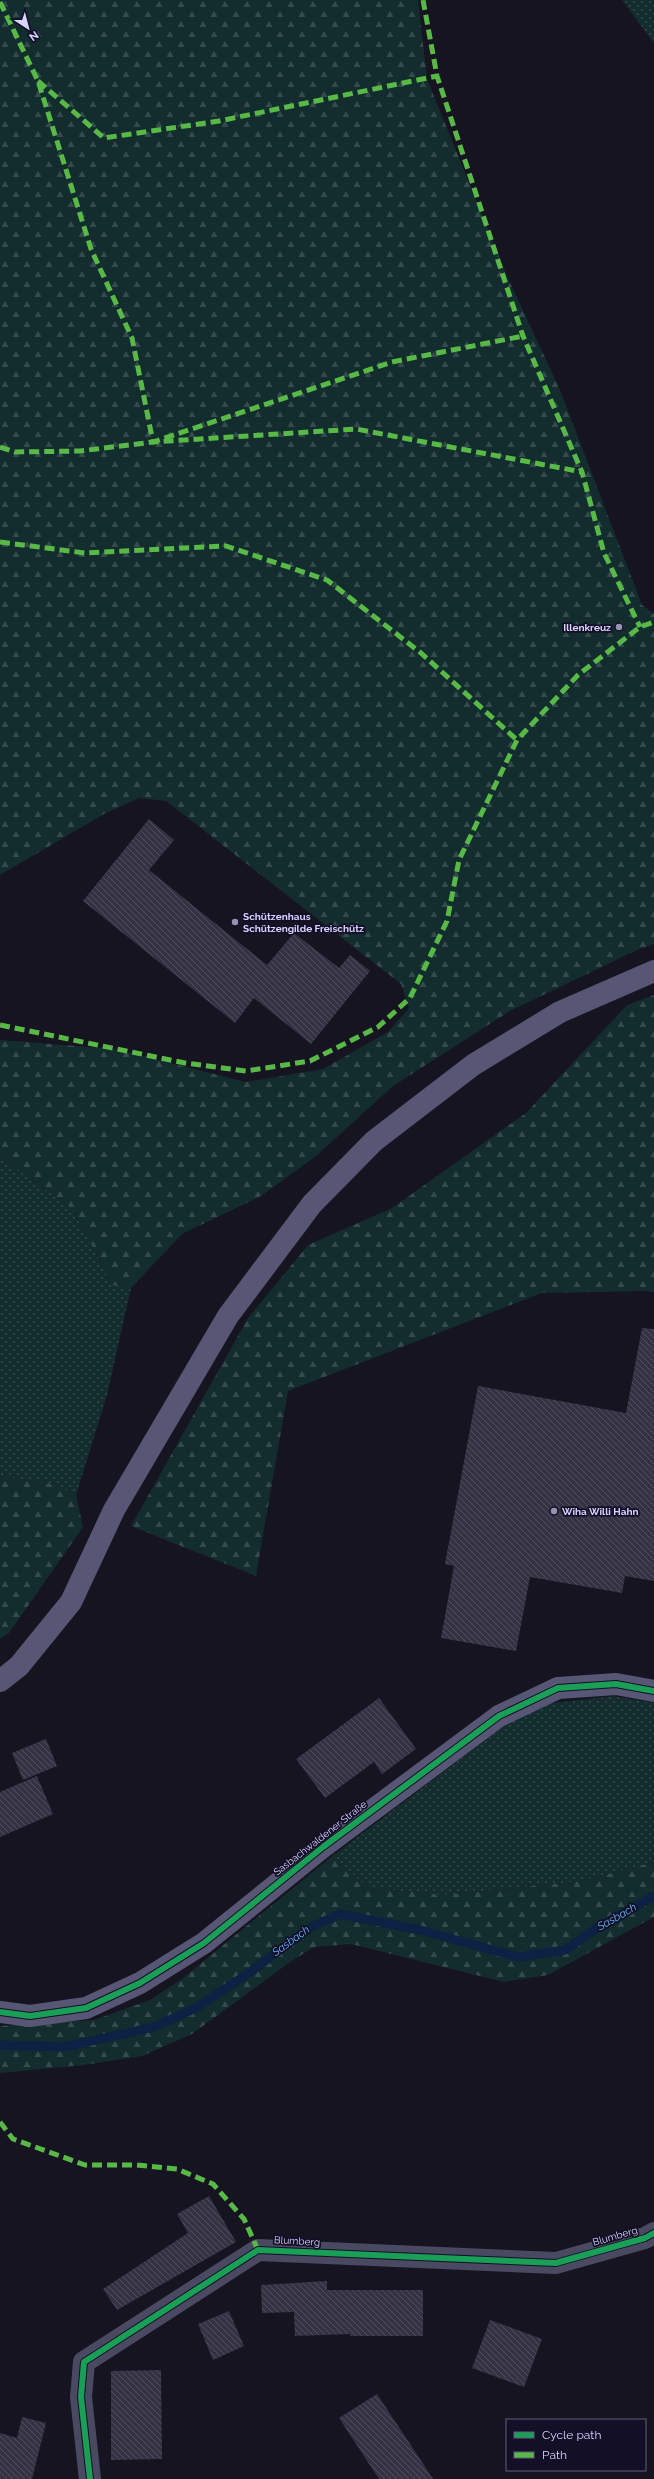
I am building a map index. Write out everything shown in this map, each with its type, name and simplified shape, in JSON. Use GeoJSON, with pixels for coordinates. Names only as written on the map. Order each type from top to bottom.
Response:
{"type":"FeatureCollection","features":[{"type":"Feature","properties":{"kind":"main road"},"geometry":{"type":"LineString","coordinates":[[0,1681],[19,1666],[71,1602],[114,1510],[228,1316],[312,1204],[374,1141],[473,1065],[560,1012],[654,971]]}},
{"type":"Feature","properties":{"kind":"main road","name":"Sasbachwaldener Straße"},"geometry":{"type":"LineString","coordinates":[[0,2012],[30,2016],[86,2008],[140,1983],[204,1943],[323,1847],[499,1716],[558,1688],[616,1684],[654,1690]]}},
{"type":"Feature","properties":{"kind":"street","name":"Blumberg"},"geometry":{"type":"LineString","coordinates":[[90,2479],[81,2397],[84,2362],[258,2250],[556,2263],[645,2238],[654,2233]]}},
{"type":"Feature","properties":{"kind":"green space"},"geometry":{"type":"Polygon","coordinates":[[[0,0],[418,0],[427,79],[507,276],[560,390],[642,605],[654,614],[654,944],[637,950],[510,1011],[393,1086],[316,1156],[261,1196],[182,1234],[131,1288],[112,1285],[73,1209],[0,1157],[0,1040],[115,1049],[246,1082],[323,1069],[388,1032],[409,1008],[401,984],[166,801],[139,798],[104,814],[0,875],[0,0]]]}},
{"type":"Feature","properties":{"kind":"green space"},"geometry":{"type":"Polygon","coordinates":[[[622,0],[654,0],[654,43],[622,0]]]}},
{"type":"Feature","properties":{"kind":"green space"},"geometry":{"type":"Polygon","coordinates":[[[654,995],[654,1292],[542,1293],[288,1391],[256,1576],[131,1526],[248,1318],[308,1245],[392,1208],[526,1113],[627,1005],[654,995]]]}},
{"type":"Feature","properties":{"kind":"green space"},"geometry":{"type":"Polygon","coordinates":[[[0,1157],[73,1209],[112,1285],[131,1288],[107,1395],[76,1495],[46,1482],[0,1477],[0,1157]]]}},
{"type":"Feature","properties":{"kind":"green space"},"geometry":{"type":"Polygon","coordinates":[[[0,1477],[46,1482],[76,1495],[83,1527],[9,1633],[0,1639],[0,1477]]]}},
{"type":"Feature","properties":{"kind":"green space"},"geometry":{"type":"Polygon","coordinates":[[[613,1696],[654,1703],[654,1862],[581,1881],[444,1895],[369,1888],[331,1857],[505,1725],[546,1704],[613,1696]]]}},
{"type":"Feature","properties":{"kind":"green space"},"geometry":{"type":"Polygon","coordinates":[[[331,1857],[369,1888],[444,1895],[581,1881],[654,1862],[654,1917],[548,1975],[504,1982],[351,1944],[314,1947],[290,1962],[192,2034],[142,2056],[84,2065],[0,2073],[0,2026],[94,2020],[150,2000],[183,1978],[331,1857]]]}},
{"type":"Feature","properties":{"kind":"building"},"geometry":{"type":"Polygon","coordinates":[[[149,819],[174,840],[149,870],[267,965],[294,933],[339,968],[350,955],[370,971],[311,1044],[254,998],[235,1023],[83,901],[149,819]]]}},
{"type":"Feature","properties":{"kind":"building","name":"Wiha Willi Hahn"},"geometry":{"type":"Polygon","coordinates":[[[642,1328],[654,1329],[654,1581],[625,1576],[622,1593],[530,1577],[516,1651],[441,1638],[454,1566],[445,1564],[478,1386],[626,1413],[642,1328]]]}},
{"type":"Feature","properties":{"kind":"building"},"geometry":{"type":"Polygon","coordinates":[[[379,1698],[416,1749],[382,1774],[374,1762],[325,1798],[296,1759],[379,1698]]]}},
{"type":"Feature","properties":{"kind":"building"},"geometry":{"type":"Polygon","coordinates":[[[46,1739],[57,1766],[23,1780],[12,1753],[46,1739]]]}},
{"type":"Feature","properties":{"kind":"building"},"geometry":{"type":"Polygon","coordinates":[[[37,1776],[53,1814],[0,1837],[0,1792],[37,1776]]]}},
{"type":"Feature","properties":{"kind":"building"},"geometry":{"type":"Polygon","coordinates":[[[209,2196],[236,2242],[117,2310],[103,2289],[188,2233],[177,2214],[209,2196]]]}},
{"type":"Feature","properties":{"kind":"building"},"geometry":{"type":"Polygon","coordinates":[[[327,2281],[327,2290],[423,2290],[423,2336],[350,2336],[350,2334],[295,2336],[294,2312],[262,2313],[261,2285],[327,2281]]]}},
{"type":"Feature","properties":{"kind":"building"},"geometry":{"type":"Polygon","coordinates":[[[229,2311],[244,2346],[213,2360],[198,2324],[229,2311]]]}},
{"type":"Feature","properties":{"kind":"building"},"geometry":{"type":"Polygon","coordinates":[[[490,2320],[542,2339],[524,2387],[472,2368],[490,2320]]]}},
{"type":"Feature","properties":{"kind":"building"},"geometry":{"type":"Polygon","coordinates":[[[161,2370],[162,2459],[111,2460],[111,2371],[161,2370]]]}},
{"type":"Feature","properties":{"kind":"building"},"geometry":{"type":"Polygon","coordinates":[[[377,2394],[433,2479],[379,2479],[339,2418],[377,2394]]]}},
{"type":"Feature","properties":{"kind":"building"},"geometry":{"type":"Polygon","coordinates":[[[22,2417],[46,2423],[32,2479],[0,2479],[0,2433],[17,2438],[22,2417]]]}},
{"type":"Feature","properties":{"kind":"waterway","name":"Sasbach"},"geometry":{"type":"LineString","coordinates":[[0,2045],[64,2047],[154,2027],[196,2008],[246,1975],[311,1927],[340,1914],[420,1930],[518,1957],[565,1950],[600,1926],[654,1896]]}},
{"type":"Feature","properties":{"kind":"marked path"},"geometry":{"type":"LineString","coordinates":[[423,0],[437,76],[523,336],[582,472],[604,553],[640,627]]}},
{"type":"Feature","properties":{"kind":"marked path"},"geometry":{"type":"LineString","coordinates":[[0,2],[38,81],[91,249],[132,338],[153,442],[392,362],[523,336]]}},
{"type":"Feature","properties":{"kind":"marked path"},"geometry":{"type":"LineString","coordinates":[[38,81],[104,138],[219,121],[437,76]]}},
{"type":"Feature","properties":{"kind":"marked path"},"geometry":{"type":"LineString","coordinates":[[0,447],[15,452],[80,451],[153,442],[356,429],[582,472]]}},
{"type":"Feature","properties":{"kind":"marked path"},"geometry":{"type":"LineString","coordinates":[[0,542],[85,553],[226,546],[327,580],[421,653],[517,740]]}},
{"type":"Feature","properties":{"kind":"marked path"},"geometry":{"type":"LineString","coordinates":[[0,1025],[185,1063],[246,1071],[310,1061],[378,1027],[410,998],[447,921],[459,860],[517,740],[578,675],[640,627],[654,622]]}},
{"type":"Feature","properties":{"kind":"marked path"},"geometry":{"type":"LineString","coordinates":[[0,2122],[13,2139],[85,2165],[137,2165],[177,2169],[213,2184],[244,2219],[258,2250]]}},
{"type":"Feature","properties":{"kind":"cycle path"},"geometry":{"type":"LineString","coordinates":[[0,2012],[30,2016],[86,2008],[140,1983],[204,1943],[323,1847],[499,1716],[558,1688],[616,1684],[654,1691]]}},
{"type":"Feature","properties":{"kind":"cycle path"},"geometry":{"type":"LineString","coordinates":[[90,2479],[81,2397],[84,2362],[258,2250],[556,2263],[645,2238],[654,2233]]}},
{"type":"Feature","properties":{"kind":"place","name":"Illenkreuz"},"geometry":{"type":"Point","coordinates":[619,627]}},
{"type":"Feature","properties":{"kind":"place","name":"Schützenhaus Schützengilde Freischütz"},"geometry":{"type":"Point","coordinates":[235,922]}},
{"type":"Feature","properties":{"kind":"place","name":"Wiha Willi Hahn"},"geometry":{"type":"Point","coordinates":[554,1511]}}]}
